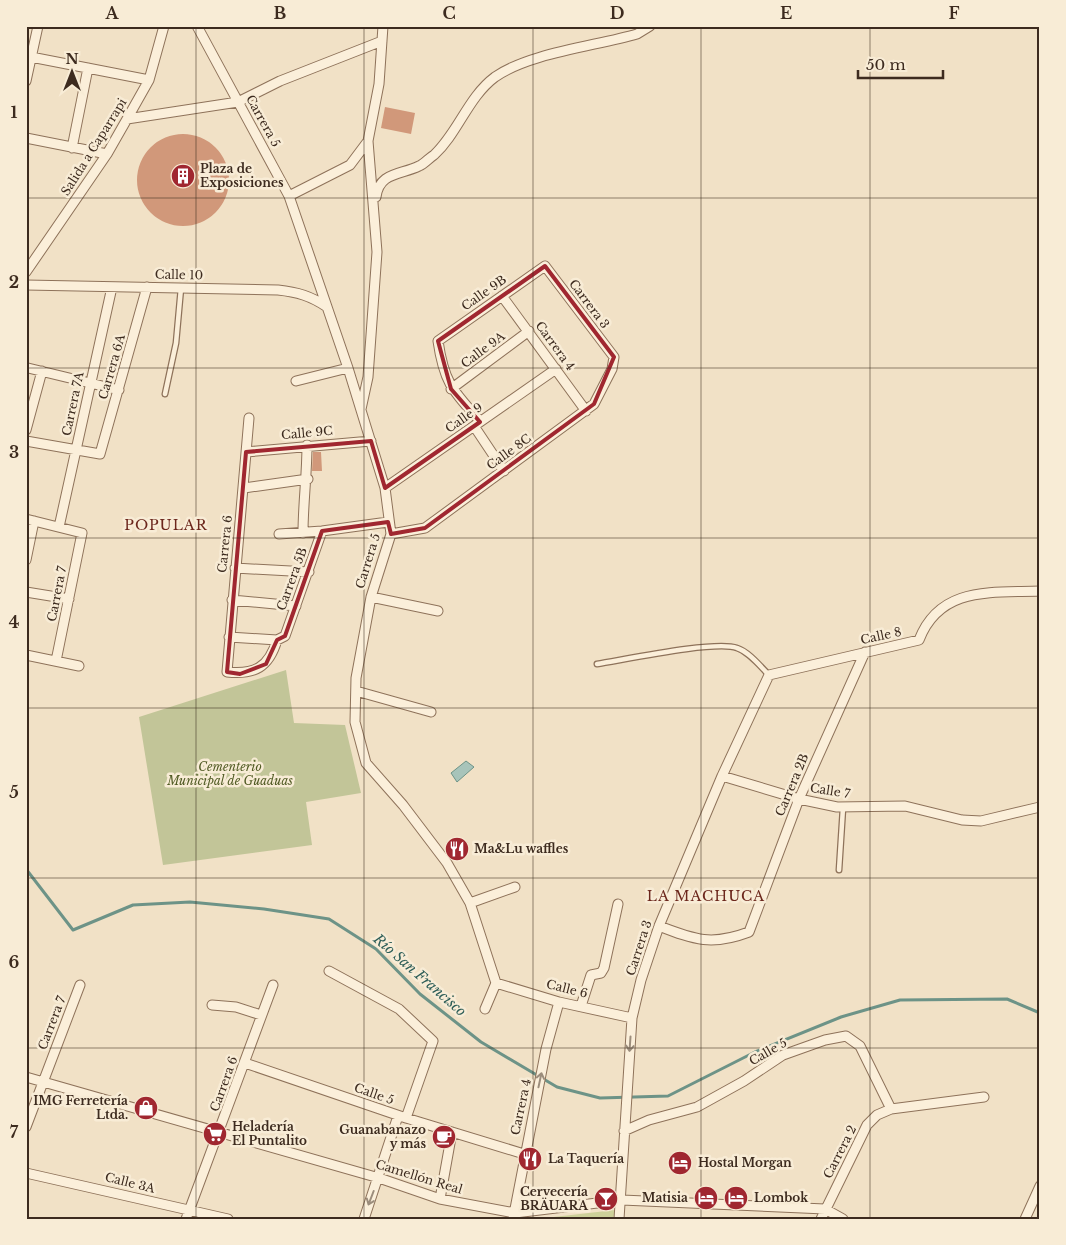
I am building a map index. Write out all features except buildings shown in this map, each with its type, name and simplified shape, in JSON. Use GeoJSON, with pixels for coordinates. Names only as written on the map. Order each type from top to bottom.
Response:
{"type":"FeatureCollection","features":[{"type":"Feature","properties":{"kind":"street"},"geometry":{"type":"LineString","coordinates":[[26,81],[38,26]]}},
{"type":"Feature","properties":{"kind":"street","name":"Salida a Caparrapi"},"geometry":{"type":"LineString","coordinates":[[26,272],[107,154],[149,80],[164,26]]}},
{"type":"Feature","properties":{"kind":"street","name":"Carrera 5"},"geometry":{"type":"LineString","coordinates":[[197,26],[290,196],[348,368],[385,488],[391,534],[371,597],[356,678],[355,722],[366,763],[403,805],[447,863],[470,903],[496,982]]}},
{"type":"Feature","properties":{"kind":"street"},"geometry":{"type":"LineString","coordinates":[[361,409],[368,376],[377,252],[368,142],[379,84],[383,26]]}},
{"type":"Feature","properties":{"kind":"street"},"geometry":{"type":"LineString","coordinates":[[374,207],[377,188],[390,175],[418,167],[435,154],[476,96],[495,78],[538,58],[620,39],[637,34],[650,26]]}},
{"type":"Feature","properties":{"kind":"street"},"geometry":{"type":"LineString","coordinates":[[127,119],[238,102],[305,70],[382,41]]}},
{"type":"Feature","properties":{"kind":"street"},"geometry":{"type":"LineString","coordinates":[[32,57],[149,80]]}},
{"type":"Feature","properties":{"kind":"street"},"geometry":{"type":"LineString","coordinates":[[72,148],[88,68]]}},
{"type":"Feature","properties":{"kind":"street"},"geometry":{"type":"LineString","coordinates":[[26,138],[107,154]]}},
{"type":"Feature","properties":{"kind":"street"},"geometry":{"type":"LineString","coordinates":[[290,196],[350,166],[368,142]]}},
{"type":"Feature","properties":{"kind":"street","name":"Calle 9B"},"geometry":{"type":"LineString","coordinates":[[451,389],[442,366],[438,341],[545,266]]}},
{"type":"Feature","properties":{"kind":"street","name":"Carrera 3"},"geometry":{"type":"LineString","coordinates":[[545,266],[614,357]]}},
{"type":"Feature","properties":{"kind":"street","name":"Calle 10"},"geometry":{"type":"LineString","coordinates":[[26,285],[298,292],[315,299],[327,308]]}},
{"type":"Feature","properties":{"kind":"street","name":"Carrera 7A"},"geometry":{"type":"LineString","coordinates":[[59,527],[112,287]]}},
{"type":"Feature","properties":{"kind":"street","name":"Carrera 6A"},"geometry":{"type":"LineString","coordinates":[[76,450],[100,454],[147,287]]}},
{"type":"Feature","properties":{"kind":"street","name":"Carrera 4"},"geometry":{"type":"LineString","coordinates":[[502,296],[586,411]]}},
{"type":"Feature","properties":{"kind":"street","name":"Calle 9A"},"geometry":{"type":"LineString","coordinates":[[451,389],[529,331]]}},
{"type":"Feature","properties":{"kind":"street","name":"Calle 8C"},"geometry":{"type":"LineString","coordinates":[[391,534],[425,528],[586,411],[594,404],[612,369],[614,357]]}},
{"type":"Feature","properties":{"kind":"street"},"geometry":{"type":"LineString","coordinates":[[28,368],[118,390]]}},
{"type":"Feature","properties":{"kind":"street"},"geometry":{"type":"LineString","coordinates":[[296,381],[348,368]]}},
{"type":"Feature","properties":{"kind":"street","name":"Calle 9"},"geometry":{"type":"LineString","coordinates":[[385,488],[556,369]]}},
{"type":"Feature","properties":{"kind":"street"},"geometry":{"type":"LineString","coordinates":[[26,430],[42,372]]}},
{"type":"Feature","properties":{"kind":"street"},"geometry":{"type":"LineString","coordinates":[[451,389],[477,424],[504,471]]}},
{"type":"Feature","properties":{"kind":"street","name":"Carrera 6"},"geometry":{"type":"LineString","coordinates":[[249,418],[227,672],[240,674],[253,671],[266,664],[281,638]]}},
{"type":"Feature","properties":{"kind":"street"},"geometry":{"type":"LineString","coordinates":[[26,441],[76,450]]}},
{"type":"Feature","properties":{"kind":"street","name":"Calle 9C"},"geometry":{"type":"LineString","coordinates":[[246,452],[307,445],[371,441]]}},
{"type":"Feature","properties":{"kind":"street","name":"Carrera 5B"},"geometry":{"type":"LineString","coordinates":[[303,533],[303,507],[308,479],[307,445]]}},
{"type":"Feature","properties":{"kind":"street"},"geometry":{"type":"LineString","coordinates":[[244,488],[308,479]]}},
{"type":"Feature","properties":{"kind":"street"},"geometry":{"type":"LineString","coordinates":[[26,560],[30,520],[59,527]]}},
{"type":"Feature","properties":{"kind":"street"},"geometry":{"type":"LineString","coordinates":[[279,534],[322,531],[388,522]]}},
{"type":"Feature","properties":{"kind":"street","name":"Carrera 7"},"geometry":{"type":"LineString","coordinates":[[56,661],[82,533],[59,527]]}},
{"type":"Feature","properties":{"kind":"street","name":"Carrera 5B"},"geometry":{"type":"LineString","coordinates":[[281,638],[296,606],[322,531]]}},
{"type":"Feature","properties":{"kind":"street"},"geometry":{"type":"LineString","coordinates":[[235,568],[309,572]]}},
{"type":"Feature","properties":{"kind":"street","name":"Calle 8"},"geometry":{"type":"LineString","coordinates":[[769,675],[919,640],[925,624],[944,606],[958,598],[985,592],[1040,591]]}},
{"type":"Feature","properties":{"kind":"street"},"geometry":{"type":"LineString","coordinates":[[26,592],[69,599]]}},
{"type":"Feature","properties":{"kind":"street"},"geometry":{"type":"LineString","coordinates":[[371,597],[438,611]]}},
{"type":"Feature","properties":{"kind":"street"},"geometry":{"type":"LineString","coordinates":[[232,600],[296,606]]}},
{"type":"Feature","properties":{"kind":"street"},"geometry":{"type":"LineString","coordinates":[[229,638],[281,638]]}},
{"type":"Feature","properties":{"kind":"street","name":"Carrera 2B"},"geometry":{"type":"LineString","coordinates":[[659,926],[680,935],[725,941],[749,932],[798,799],[865,652]]}},
{"type":"Feature","properties":{"kind":"street"},"geometry":{"type":"LineString","coordinates":[[26,655],[79,666]]}},
{"type":"Feature","properties":{"kind":"street","name":"Carrera 3"},"geometry":{"type":"LineString","coordinates":[[619,1219],[622,1200],[624,1119],[632,1018],[641,980],[659,926],[722,776],[769,675]]}},
{"type":"Feature","properties":{"kind":"street"},"geometry":{"type":"LineString","coordinates":[[356,691],[419,707],[431,712]]}},
{"type":"Feature","properties":{"kind":"street","name":"Calle 7"},"geometry":{"type":"LineString","coordinates":[[722,776],[798,799],[843,808],[905,806],[962,820],[981,821],[1040,807]]}},
{"type":"Feature","properties":{"kind":"street"},"geometry":{"type":"LineString","coordinates":[[470,903],[515,887]]}},
{"type":"Feature","properties":{"kind":"street"},"geometry":{"type":"LineString","coordinates":[[581,1006],[591,975],[602,972],[604,968],[618,904]]}},
{"type":"Feature","properties":{"kind":"street"},"geometry":{"type":"LineString","coordinates":[[329,971],[399,1009],[433,1041],[364,1219]]}},
{"type":"Feature","properties":{"kind":"street"},"geometry":{"type":"LineString","coordinates":[[485,1009],[496,982]]}},
{"type":"Feature","properties":{"kind":"street","name":"Calle 6"},"geometry":{"type":"LineString","coordinates":[[496,982],[559,1002],[632,1018]]}},
{"type":"Feature","properties":{"kind":"street","name":"Carrera 7"},"geometry":{"type":"LineString","coordinates":[[26,1127],[80,985]]}},
{"type":"Feature","properties":{"kind":"street","name":"Carrera 6"},"geometry":{"type":"LineString","coordinates":[[188,1215],[273,985]]}},
{"type":"Feature","properties":{"kind":"street","name":"Carrera 4"},"geometry":{"type":"LineString","coordinates":[[514,1216],[524,1154],[546,1049],[559,1002]]}},
{"type":"Feature","properties":{"kind":"street"},"geometry":{"type":"LineString","coordinates":[[212,1005],[236,1006],[262,1015]]}},
{"type":"Feature","properties":{"kind":"street","name":"Calle 5"},"geometry":{"type":"LineString","coordinates":[[624,1131],[649,1120],[697,1107],[744,1081],[783,1055],[825,1040],[846,1036],[860,1046],[890,1109]]}},
{"type":"Feature","properties":{"kind":"street","name":"Calle 5"},"geometry":{"type":"LineString","coordinates":[[245,1063],[402,1117],[524,1154]]}},
{"type":"Feature","properties":{"kind":"street","name":"Camellón Real"},"geometry":{"type":"LineString","coordinates":[[26,1077],[379,1178],[440,1199],[514,1216],[622,1200],[825,1210],[843,1219]]}},
{"type":"Feature","properties":{"kind":"street","name":"Carrera 2"},"geometry":{"type":"LineString","coordinates":[[820,1219],[867,1125],[876,1114],[890,1109],[984,1097]]}},
{"type":"Feature","properties":{"kind":"street"},"geometry":{"type":"LineString","coordinates":[[440,1199],[452,1132]]}},
{"type":"Feature","properties":{"kind":"street","name":"Calle 3A"},"geometry":{"type":"LineString","coordinates":[[26,1172],[188,1215],[228,1219]]}},
{"type":"Feature","properties":{"kind":"street"},"geometry":{"type":"LineString","coordinates":[[1025,1219],[1040,1186]]}},
{"type":"Feature","properties":{"kind":"lane"},"geometry":{"type":"LineString","coordinates":[[166,394],[176,343],[181,288]]}},
{"type":"Feature","properties":{"kind":"lane"},"geometry":{"type":"LineString","coordinates":[[597,664],[693,648],[735,647],[744,651],[769,675]]}},
{"type":"Feature","properties":{"kind":"lane"},"geometry":{"type":"LineString","coordinates":[[839,870],[843,808]]}},
{"type":"Feature","properties":{"kind":"highlighted area"},"geometry":{"type":"Polygon","coordinates":[[[545,266],[614,357],[594,404],[425,528],[391,534],[388,522],[322,531],[285,636],[277,640],[266,664],[240,674],[227,672],[246,452],[371,441],[385,488],[480,422],[451,389],[438,341],[545,266]]]}},
{"type":"Feature","properties":{"kind":"green space","name":"Cementerio Municipal de Guaduas"},"geometry":{"type":"Polygon","coordinates":[[[286,670],[294,723],[345,725],[361,793],[306,802],[312,845],[163,865],[139,717],[286,670]]]}},
{"type":"Feature","properties":{"kind":"green space"},"geometry":{"type":"Polygon","coordinates":[[[615,1210],[613,1219],[536,1219],[615,1210]]]}},
{"type":"Feature","properties":{"kind":"water"},"geometry":{"type":"Polygon","coordinates":[[[466,761],[474,767],[457,782],[451,773],[466,761]]]}},
{"type":"Feature","properties":{"kind":"waterway","name":"Río San Francisco"},"geometry":{"type":"LineString","coordinates":[[26,869],[73,930],[133,905],[190,902],[264,909],[329,919],[376,949],[420,994],[481,1042],[557,1087],[600,1098],[668,1096],[755,1052],[841,1017],[900,1000],[1007,999],[1040,1013]]}},
{"type":"Feature","properties":{"kind":"place","name":"Plaza de Exposiciones"},"geometry":{"type":"Point","coordinates":[183,176]}},
{"type":"Feature","properties":{"kind":"place","name":"Ma&Lu waffles"},"geometry":{"type":"Point","coordinates":[457,849]}},
{"type":"Feature","properties":{"kind":"place","name":"IMG Ferretería Ltda."},"geometry":{"type":"Point","coordinates":[146,1108]}},
{"type":"Feature","properties":{"kind":"place","name":"Heladería El Puntalito"},"geometry":{"type":"Point","coordinates":[215,1134]}},
{"type":"Feature","properties":{"kind":"place","name":"Guanabanazo y más"},"geometry":{"type":"Point","coordinates":[444,1137]}},
{"type":"Feature","properties":{"kind":"place","name":"La Taquería"},"geometry":{"type":"Point","coordinates":[530,1159]}},
{"type":"Feature","properties":{"kind":"place","name":"Hostal Morgan"},"geometry":{"type":"Point","coordinates":[680,1163]}},
{"type":"Feature","properties":{"kind":"place","name":"Matisia"},"geometry":{"type":"Point","coordinates":[706,1198]}},
{"type":"Feature","properties":{"kind":"place","name":"Lombok"},"geometry":{"type":"Point","coordinates":[736,1198]}},
{"type":"Feature","properties":{"kind":"place","name":"Cervecería BRÄUARA"},"geometry":{"type":"Point","coordinates":[606,1199]}},
{"type":"Feature","properties":{"kind":"district","name":"POPULAR"},"geometry":{"type":"Point","coordinates":[166,525]}},
{"type":"Feature","properties":{"kind":"district","name":"LA MACHUCA"},"geometry":{"type":"Point","coordinates":[706,896]}}]}
